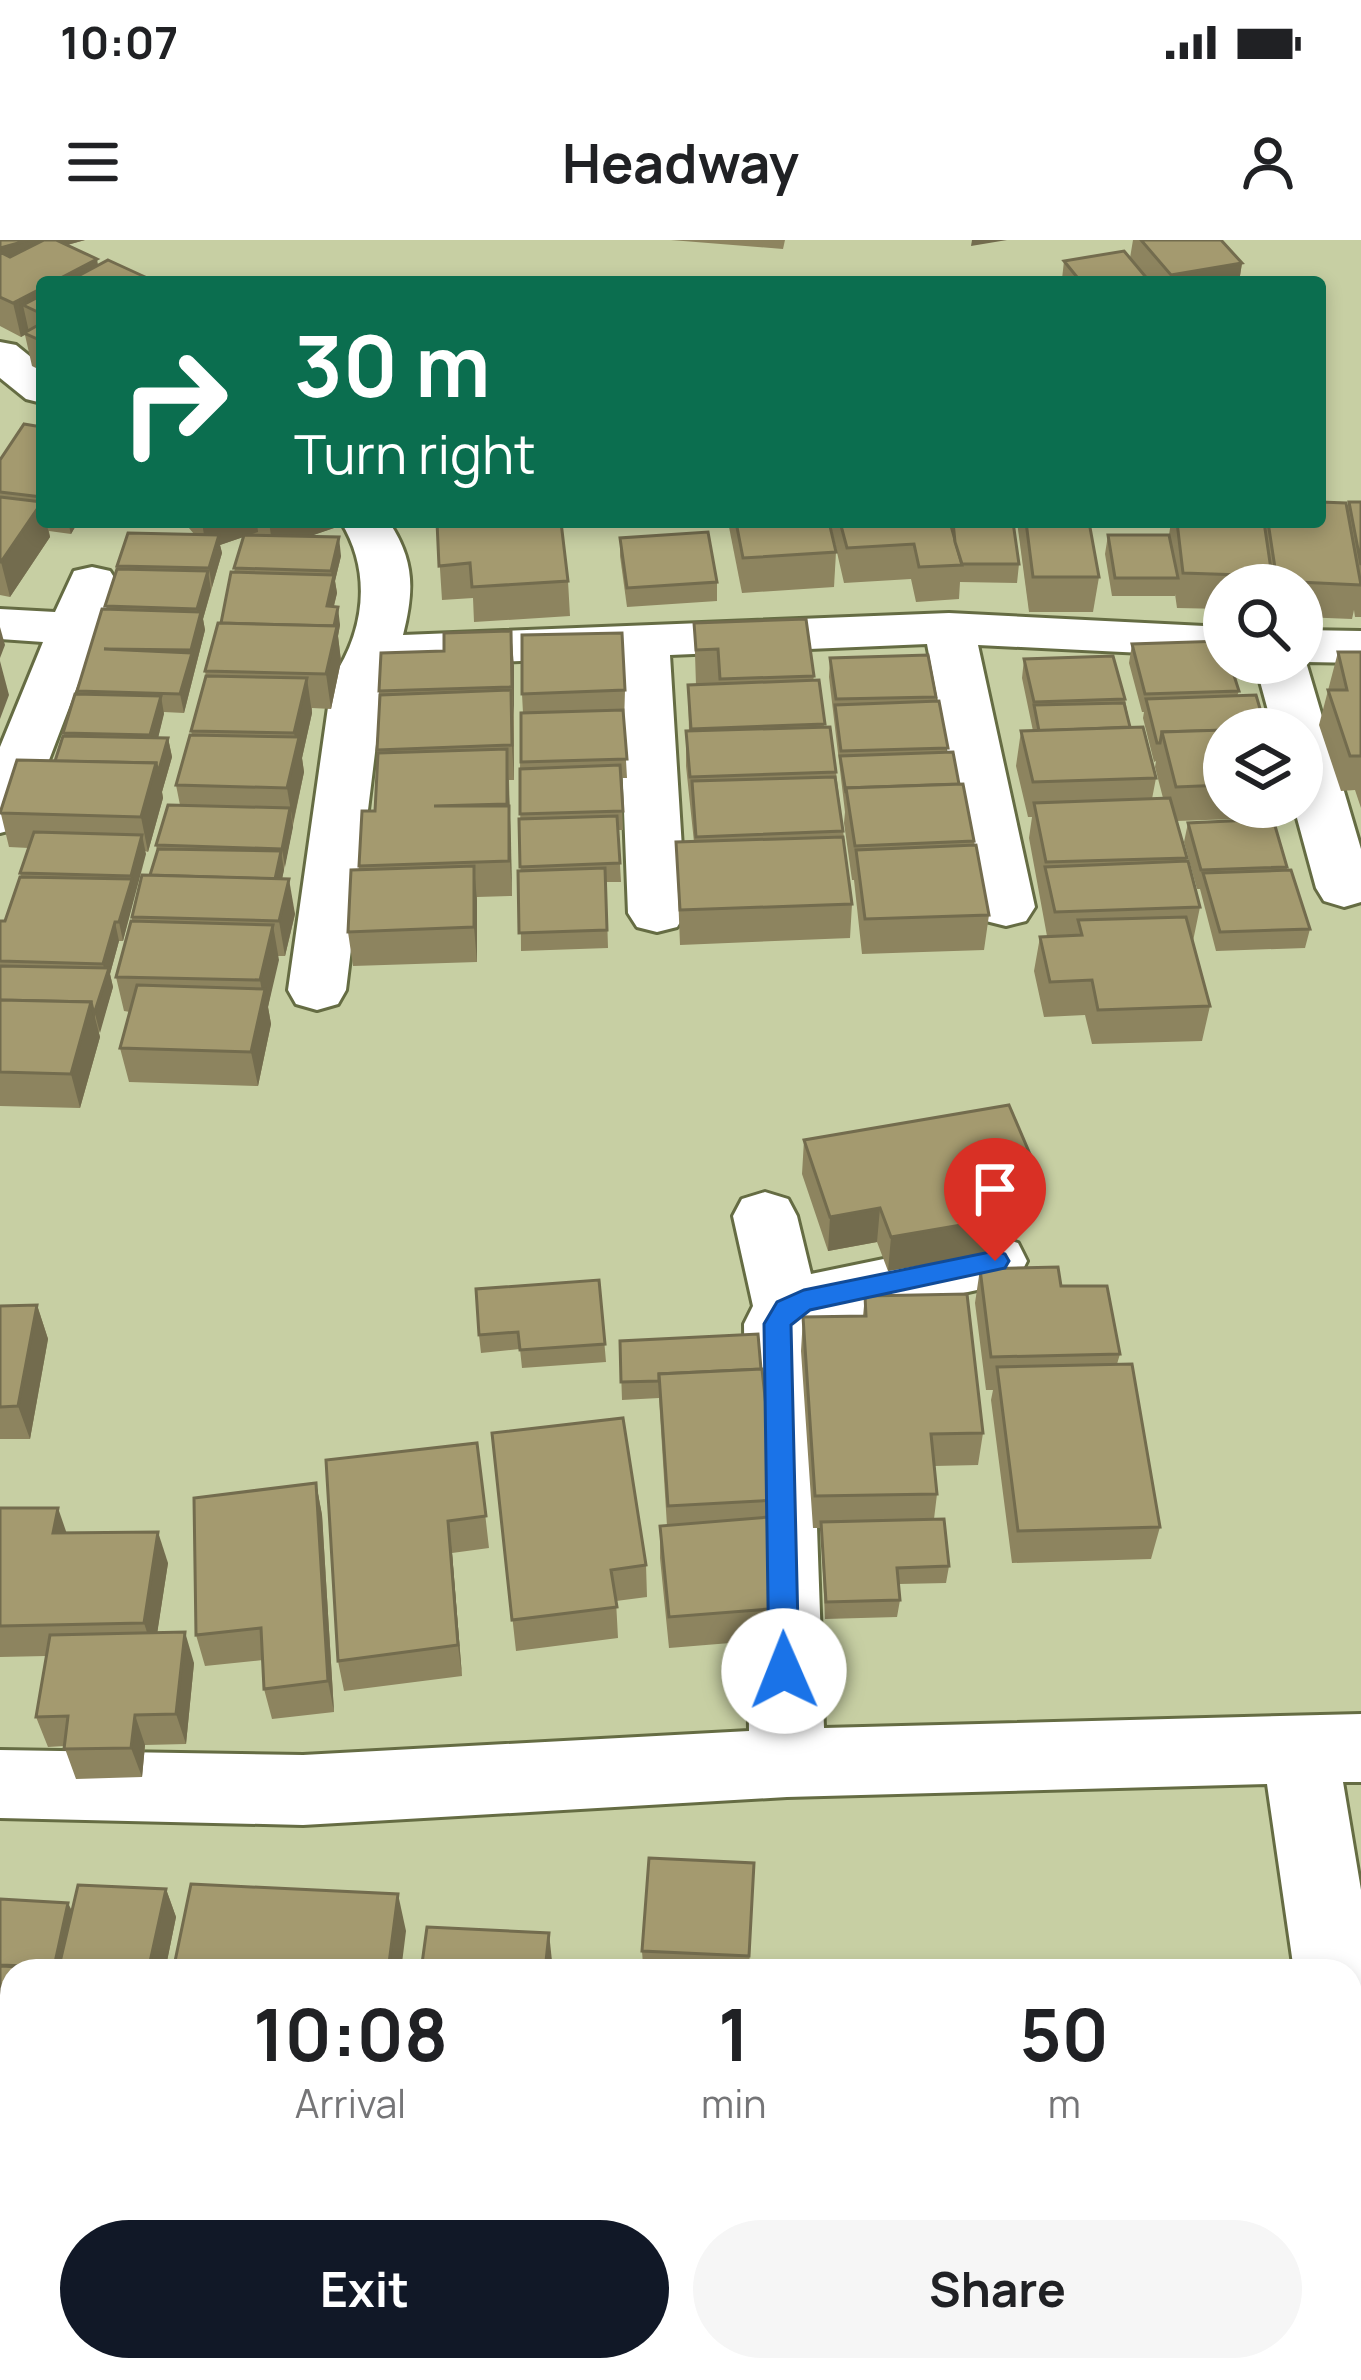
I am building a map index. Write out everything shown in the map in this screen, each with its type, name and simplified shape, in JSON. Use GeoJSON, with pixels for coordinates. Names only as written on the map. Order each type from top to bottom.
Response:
{"type":"FeatureCollection","features":[{"type":"Feature","properties":{"kind":"street"},"geometry":{"type":"LineString","coordinates":[[0,356],[36,383]]}},
{"type":"Feature","properties":{"kind":"street"},"geometry":{"type":"LineString","coordinates":[[317,990],[358,679],[372,658],[391,575],[369,528]]}},
{"type":"Feature","properties":{"kind":"street"},"geometry":{"type":"LineString","coordinates":[[0,624],[82,605],[0,814]]}},
{"type":"Feature","properties":{"kind":"street"},"geometry":{"type":"LineString","coordinates":[[372,658],[402,647],[949,628],[1203,641]]}},
{"type":"Feature","properties":{"kind":"street"},"geometry":{"type":"LineString","coordinates":[[949,628],[1006,907]]}},
{"type":"Feature","properties":{"kind":"street"},"geometry":{"type":"LineString","coordinates":[[643,639],[657,914]]}},
{"type":"Feature","properties":{"kind":"street"},"geometry":{"type":"LineString","coordinates":[[1323,646],[1361,647]]}},
{"type":"Feature","properties":{"kind":"street"},"geometry":{"type":"LineString","coordinates":[[1323,812],[1344,888]]}},
{"type":"Feature","properties":{"kind":"street"},"geometry":{"type":"LineString","coordinates":[[765,1216],[787,1310]]}},
{"type":"Feature","properties":{"kind":"street"},"geometry":{"type":"LineString","coordinates":[[787,1763],[778,1324],[787,1310],[826,1295],[995,1261]]}},
{"type":"Feature","properties":{"kind":"street"},"geometry":{"type":"LineString","coordinates":[[0,1784],[303,1790],[787,1763],[1330,1749],[1334,1959]]}},
{"type":"Feature","properties":{"kind":"building"},"geometry":{"type":"Polygon","coordinates":[[[0,240],[29,240],[0,248],[0,240]]]}},
{"type":"Feature","properties":{"kind":"building"},"geometry":{"type":"Polygon","coordinates":[[[44,240],[56,240],[97,259],[64,276],[36,276],[36,291],[13,303],[0,297],[0,252],[10,257],[44,240]]]}},
{"type":"Feature","properties":{"kind":"building"},"geometry":{"type":"Polygon","coordinates":[[[1141,240],[1221,240],[1242,263],[1171,275],[1141,240]]]}},
{"type":"Feature","properties":{"kind":"building"},"geometry":{"type":"Polygon","coordinates":[[[1124,251],[1145,276],[1076,276],[1064,261],[1124,251]]]}},
{"type":"Feature","properties":{"kind":"building"},"geometry":{"type":"Polygon","coordinates":[[[108,260],[143,276],[78,276],[108,260]]]}},
{"type":"Feature","properties":{"kind":"building"},"geometry":{"type":"Polygon","coordinates":[[[24,424],[36,426],[36,496],[0,492],[0,460],[24,424]]]}},
{"type":"Feature","properties":{"kind":"building"},"geometry":{"type":"Polygon","coordinates":[[[0,497],[36,501],[36,511],[0,562],[0,497]]]}},
{"type":"Feature","properties":{"kind":"building"},"geometry":{"type":"Polygon","coordinates":[[[1326,502],[1346,503],[1361,585],[1323,583],[1323,564],[1274,564],[1269,528],[1326,528],[1326,502]]]}},
{"type":"Feature","properties":{"kind":"building"},"geometry":{"type":"Polygon","coordinates":[[[1349,502],[1361,502],[1361,565],[1349,502]]]}},
{"type":"Feature","properties":{"kind":"building"},"geometry":{"type":"Polygon","coordinates":[[[437,528],[562,528],[568,581],[472,587],[470,563],[439,566],[437,528]]]}},
{"type":"Feature","properties":{"kind":"building"},"geometry":{"type":"Polygon","coordinates":[[[737,528],[830,528],[836,552],[743,558],[737,528]]]}},
{"type":"Feature","properties":{"kind":"building"},"geometry":{"type":"Polygon","coordinates":[[[842,528],[952,528],[962,565],[919,567],[914,544],[847,548],[842,528]]]}},
{"type":"Feature","properties":{"kind":"building"},"geometry":{"type":"Polygon","coordinates":[[[954,528],[1014,528],[1019,564],[962,564],[954,528]]]}},
{"type":"Feature","properties":{"kind":"building"},"geometry":{"type":"Polygon","coordinates":[[[1027,528],[1090,528],[1099,577],[1033,577],[1027,528]]]}},
{"type":"Feature","properties":{"kind":"building"},"geometry":{"type":"Polygon","coordinates":[[[1178,528],[1265,528],[1270,564],[1203,564],[1203,574],[1183,573],[1178,528]]]}},
{"type":"Feature","properties":{"kind":"building"},"geometry":{"type":"Polygon","coordinates":[[[708,532],[717,582],[627,588],[620,538],[708,532]]]}},
{"type":"Feature","properties":{"kind":"building"},"geometry":{"type":"Polygon","coordinates":[[[128,533],[219,535],[209,568],[117,566],[128,533]]]}},
{"type":"Feature","properties":{"kind":"building"},"geometry":{"type":"Polygon","coordinates":[[[244,535],[339,537],[331,571],[234,568],[244,535]]]}},
{"type":"Feature","properties":{"kind":"building"},"geometry":{"type":"Polygon","coordinates":[[[1108,535],[1169,535],[1178,578],[1115,578],[1108,535]]]}},
{"type":"Feature","properties":{"kind":"building"},"geometry":{"type":"Polygon","coordinates":[[[117,569],[208,571],[197,609],[105,606],[117,569]]]}},
{"type":"Feature","properties":{"kind":"building"},"geometry":{"type":"Polygon","coordinates":[[[231,572],[334,575],[327,606],[338,607],[334,626],[221,623],[231,572]]]}},
{"type":"Feature","properties":{"kind":"building"},"geometry":{"type":"Polygon","coordinates":[[[102,609],[201,612],[191,650],[104,649],[192,653],[180,694],[77,691],[102,609]]]}},
{"type":"Feature","properties":{"kind":"building"},"geometry":{"type":"Polygon","coordinates":[[[806,619],[814,676],[720,679],[718,649],[696,650],[694,623],[806,619]]]}},
{"type":"Feature","properties":{"kind":"building"},"geometry":{"type":"Polygon","coordinates":[[[218,623],[337,626],[326,674],[205,671],[218,623]]]}},
{"type":"Feature","properties":{"kind":"building"},"geometry":{"type":"Polygon","coordinates":[[[511,631],[512,687],[379,691],[381,653],[444,651],[444,633],[511,631]]]}},
{"type":"Feature","properties":{"kind":"building"},"geometry":{"type":"Polygon","coordinates":[[[622,633],[625,690],[522,694],[522,635],[622,633]]]}},
{"type":"Feature","properties":{"kind":"building"},"geometry":{"type":"Polygon","coordinates":[[[1203,642],[1203,684],[1237,684],[1239,691],[1145,694],[1132,644],[1203,642]]]}},
{"type":"Feature","properties":{"kind":"building"},"geometry":{"type":"Polygon","coordinates":[[[1338,652],[1361,652],[1361,756],[1350,756],[1328,690],[1347,690],[1338,652]]]}},
{"type":"Feature","properties":{"kind":"building"},"geometry":{"type":"Polygon","coordinates":[[[928,655],[936,697],[836,699],[830,658],[928,655]]]}},
{"type":"Feature","properties":{"kind":"building"},"geometry":{"type":"Polygon","coordinates":[[[1113,656],[1125,699],[1034,702],[1024,659],[1113,656]]]}},
{"type":"Feature","properties":{"kind":"building"},"geometry":{"type":"Polygon","coordinates":[[[206,676],[307,678],[294,733],[191,731],[206,676]]]}},
{"type":"Feature","properties":{"kind":"building"},"geometry":{"type":"Polygon","coordinates":[[[819,680],[825,724],[691,729],[688,685],[819,680]]]}},
{"type":"Feature","properties":{"kind":"building"},"geometry":{"type":"Polygon","coordinates":[[[511,690],[512,745],[377,750],[380,695],[511,690]]]}},
{"type":"Feature","properties":{"kind":"building"},"geometry":{"type":"Polygon","coordinates":[[[75,694],[161,696],[150,735],[63,733],[75,694]]]}},
{"type":"Feature","properties":{"kind":"building"},"geometry":{"type":"Polygon","coordinates":[[[1256,695],[1260,708],[1203,708],[1203,731],[1162,732],[1157,743],[1146,699],[1256,695]]]}},
{"type":"Feature","properties":{"kind":"building"},"geometry":{"type":"Polygon","coordinates":[[[939,701],[948,748],[841,751],[835,705],[939,701]]]}},
{"type":"Feature","properties":{"kind":"building"},"geometry":{"type":"Polygon","coordinates":[[[1124,703],[1130,727],[1039,731],[1034,705],[1124,703]]]}},
{"type":"Feature","properties":{"kind":"building"},"geometry":{"type":"Polygon","coordinates":[[[623,710],[627,759],[521,762],[521,713],[623,710]]]}},
{"type":"Feature","properties":{"kind":"building"},"geometry":{"type":"Polygon","coordinates":[[[830,727],[836,772],[690,777],[686,731],[830,727]]]}},
{"type":"Feature","properties":{"kind":"building"},"geometry":{"type":"Polygon","coordinates":[[[1143,727],[1156,778],[1033,782],[1021,731],[1143,727]]]}},
{"type":"Feature","properties":{"kind":"building"},"geometry":{"type":"Polygon","coordinates":[[[1203,731],[1203,786],[1176,787],[1162,732],[1203,731]]]}},
{"type":"Feature","properties":{"kind":"building"},"geometry":{"type":"Polygon","coordinates":[[[190,735],[299,737],[287,788],[176,785],[190,735]]]}},
{"type":"Feature","properties":{"kind":"building"},"geometry":{"type":"Polygon","coordinates":[[[63,736],[168,738],[158,773],[156,763],[55,761],[63,736]]]}},
{"type":"Feature","properties":{"kind":"building"},"geometry":{"type":"Polygon","coordinates":[[[507,749],[507,804],[434,806],[509,806],[509,861],[359,866],[362,811],[375,811],[378,753],[507,749]]]}},
{"type":"Feature","properties":{"kind":"building"},"geometry":{"type":"Polygon","coordinates":[[[953,752],[959,784],[846,788],[846,793],[840,756],[953,752]]]}},
{"type":"Feature","properties":{"kind":"building"},"geometry":{"type":"Polygon","coordinates":[[[17,760],[156,763],[141,817],[0,813],[17,760]]]}},
{"type":"Feature","properties":{"kind":"building"},"geometry":{"type":"Polygon","coordinates":[[[620,765],[623,811],[520,814],[520,769],[620,765]]]}},
{"type":"Feature","properties":{"kind":"building"},"geometry":{"type":"Polygon","coordinates":[[[835,777],[843,831],[696,837],[692,781],[835,777]]]}},
{"type":"Feature","properties":{"kind":"building"},"geometry":{"type":"Polygon","coordinates":[[[963,784],[974,841],[855,846],[846,788],[963,784]]]}},
{"type":"Feature","properties":{"kind":"building"},"geometry":{"type":"Polygon","coordinates":[[[1170,798],[1187,858],[1046,862],[1034,803],[1170,798]]]}},
{"type":"Feature","properties":{"kind":"building"},"geometry":{"type":"Polygon","coordinates":[[[168,805],[290,808],[282,849],[156,845],[168,805]]]}},
{"type":"Feature","properties":{"kind":"building"},"geometry":{"type":"Polygon","coordinates":[[[617,816],[620,863],[520,867],[519,819],[617,816]]]}},
{"type":"Feature","properties":{"kind":"building"},"geometry":{"type":"Polygon","coordinates":[[[1203,822],[1203,828],[1276,828],[1287,867],[1201,870],[1188,823],[1203,822]]]}},
{"type":"Feature","properties":{"kind":"building"},"geometry":{"type":"Polygon","coordinates":[[[34,832],[142,835],[131,876],[20,873],[34,832]]]}},
{"type":"Feature","properties":{"kind":"building"},"geometry":{"type":"Polygon","coordinates":[[[843,837],[852,904],[680,910],[676,842],[843,837]]]}},
{"type":"Feature","properties":{"kind":"building"},"geometry":{"type":"Polygon","coordinates":[[[976,845],[989,915],[865,919],[856,850],[976,845]]]}},
{"type":"Feature","properties":{"kind":"building"},"geometry":{"type":"Polygon","coordinates":[[[158,849],[281,851],[275,879],[150,875],[158,849]]]}},
{"type":"Feature","properties":{"kind":"building"},"geometry":{"type":"Polygon","coordinates":[[[1188,861],[1200,907],[1055,912],[1045,867],[1188,861]]]}},
{"type":"Feature","properties":{"kind":"building"},"geometry":{"type":"Polygon","coordinates":[[[474,866],[474,927],[348,932],[351,870],[474,866]]]}},
{"type":"Feature","properties":{"kind":"building"},"geometry":{"type":"Polygon","coordinates":[[[605,868],[607,930],[519,933],[518,871],[605,868]]]}},
{"type":"Feature","properties":{"kind":"building"},"geometry":{"type":"Polygon","coordinates":[[[1291,870],[1310,929],[1220,932],[1203,873],[1291,870]]]}},
{"type":"Feature","properties":{"kind":"building"},"geometry":{"type":"Polygon","coordinates":[[[142,875],[289,879],[279,921],[132,917],[142,875]]]}},
{"type":"Feature","properties":{"kind":"building"},"geometry":{"type":"Polygon","coordinates":[[[20,877],[132,879],[103,964],[0,961],[0,921],[5,921],[20,877]]]}},
{"type":"Feature","properties":{"kind":"building"},"geometry":{"type":"Polygon","coordinates":[[[1186,917],[1210,1006],[1098,1010],[1092,980],[1050,982],[1040,937],[1082,935],[1078,920],[1186,917]]]}},
{"type":"Feature","properties":{"kind":"building"},"geometry":{"type":"Polygon","coordinates":[[[131,921],[273,925],[260,980],[116,977],[131,921]]]}},
{"type":"Feature","properties":{"kind":"building"},"geometry":{"type":"Polygon","coordinates":[[[0,966],[109,968],[94,1014],[91,1002],[0,1000],[0,966]]]}},
{"type":"Feature","properties":{"kind":"building"},"geometry":{"type":"Polygon","coordinates":[[[137,985],[265,989],[251,1052],[120,1048],[137,985]]]}},
{"type":"Feature","properties":{"kind":"building"},"geometry":{"type":"Polygon","coordinates":[[[0,1000],[91,1002],[71,1074],[0,1072],[0,1000]]]}},
{"type":"Feature","properties":{"kind":"building"},"geometry":{"type":"Polygon","coordinates":[[[1009,1105],[1041,1180],[994,1188],[1008,1217],[891,1237],[880,1208],[830,1217],[804,1140],[1009,1105]]]}},
{"type":"Feature","properties":{"kind":"building"},"geometry":{"type":"Polygon","coordinates":[[[1058,1267],[1061,1286],[1107,1286],[1120,1354],[991,1357],[980,1269],[1058,1267]]]}},
{"type":"Feature","properties":{"kind":"building"},"geometry":{"type":"Polygon","coordinates":[[[599,1280],[605,1344],[520,1350],[518,1332],[479,1335],[476,1289],[599,1280]]]}},
{"type":"Feature","properties":{"kind":"building"},"geometry":{"type":"Polygon","coordinates":[[[967,1294],[983,1433],[931,1434],[937,1494],[815,1496],[803,1317],[866,1316],[865,1296],[967,1294]]]}},
{"type":"Feature","properties":{"kind":"building"},"geometry":{"type":"Polygon","coordinates":[[[37,1305],[18,1406],[0,1407],[0,1306],[37,1305]]]}},
{"type":"Feature","properties":{"kind":"building"},"geometry":{"type":"Polygon","coordinates":[[[758,1334],[761,1369],[659,1374],[659,1381],[621,1382],[620,1341],[758,1334]]]}},
{"type":"Feature","properties":{"kind":"building"},"geometry":{"type":"Polygon","coordinates":[[[1132,1364],[1160,1527],[1018,1531],[997,1367],[1132,1364]]]}},
{"type":"Feature","properties":{"kind":"building"},"geometry":{"type":"Polygon","coordinates":[[[762,1369],[776,1500],[668,1506],[659,1374],[762,1369]]]}},
{"type":"Feature","properties":{"kind":"building"},"geometry":{"type":"Polygon","coordinates":[[[623,1418],[646,1565],[611,1570],[617,1607],[512,1620],[492,1433],[623,1418]]]}},
{"type":"Feature","properties":{"kind":"building"},"geometry":{"type":"Polygon","coordinates":[[[477,1443],[486,1516],[448,1521],[458,1645],[338,1661],[326,1460],[477,1443]]]}},
{"type":"Feature","properties":{"kind":"building"},"geometry":{"type":"Polygon","coordinates":[[[316,1483],[328,1681],[264,1689],[261,1628],[196,1635],[194,1498],[316,1483]]]}},
{"type":"Feature","properties":{"kind":"building"},"geometry":{"type":"Polygon","coordinates":[[[0,1508],[58,1508],[53,1533],[158,1532],[144,1623],[0,1626],[0,1508]]]}},
{"type":"Feature","properties":{"kind":"building"},"geometry":{"type":"Polygon","coordinates":[[[769,1517],[782,1608],[669,1617],[660,1526],[769,1517]]]}},
{"type":"Feature","properties":{"kind":"building"},"geometry":{"type":"Polygon","coordinates":[[[944,1519],[949,1566],[897,1568],[900,1600],[826,1602],[821,1522],[944,1519]]]}},
{"type":"Feature","properties":{"kind":"building"},"geometry":{"type":"Polygon","coordinates":[[[185,1632],[176,1714],[135,1715],[131,1748],[64,1749],[68,1716],[36,1717],[50,1635],[185,1632]]]}},
{"type":"Feature","properties":{"kind":"building"},"geometry":{"type":"Polygon","coordinates":[[[649,1858],[754,1863],[749,1956],[642,1951],[649,1858]]]}},
{"type":"Feature","properties":{"kind":"building"},"geometry":{"type":"Polygon","coordinates":[[[191,1884],[398,1894],[390,1959],[175,1959],[191,1884]]]}},
{"type":"Feature","properties":{"kind":"building"},"geometry":{"type":"Polygon","coordinates":[[[78,1885],[166,1889],[151,1959],[61,1959],[78,1885]]]}},
{"type":"Feature","properties":{"kind":"building"},"geometry":{"type":"Polygon","coordinates":[[[0,1899],[68,1903],[56,1959],[0,1959],[0,1899]]]}},
{"type":"Feature","properties":{"kind":"building"},"geometry":{"type":"Polygon","coordinates":[[[427,1927],[549,1933],[546,1959],[423,1959],[427,1927]]]}},
{"type":"Feature","properties":{"kind":"route"},"geometry":{"type":"LineString","coordinates":[[784,1671],[778,1324],[787,1310],[804,1301],[995,1261]]}}]}
